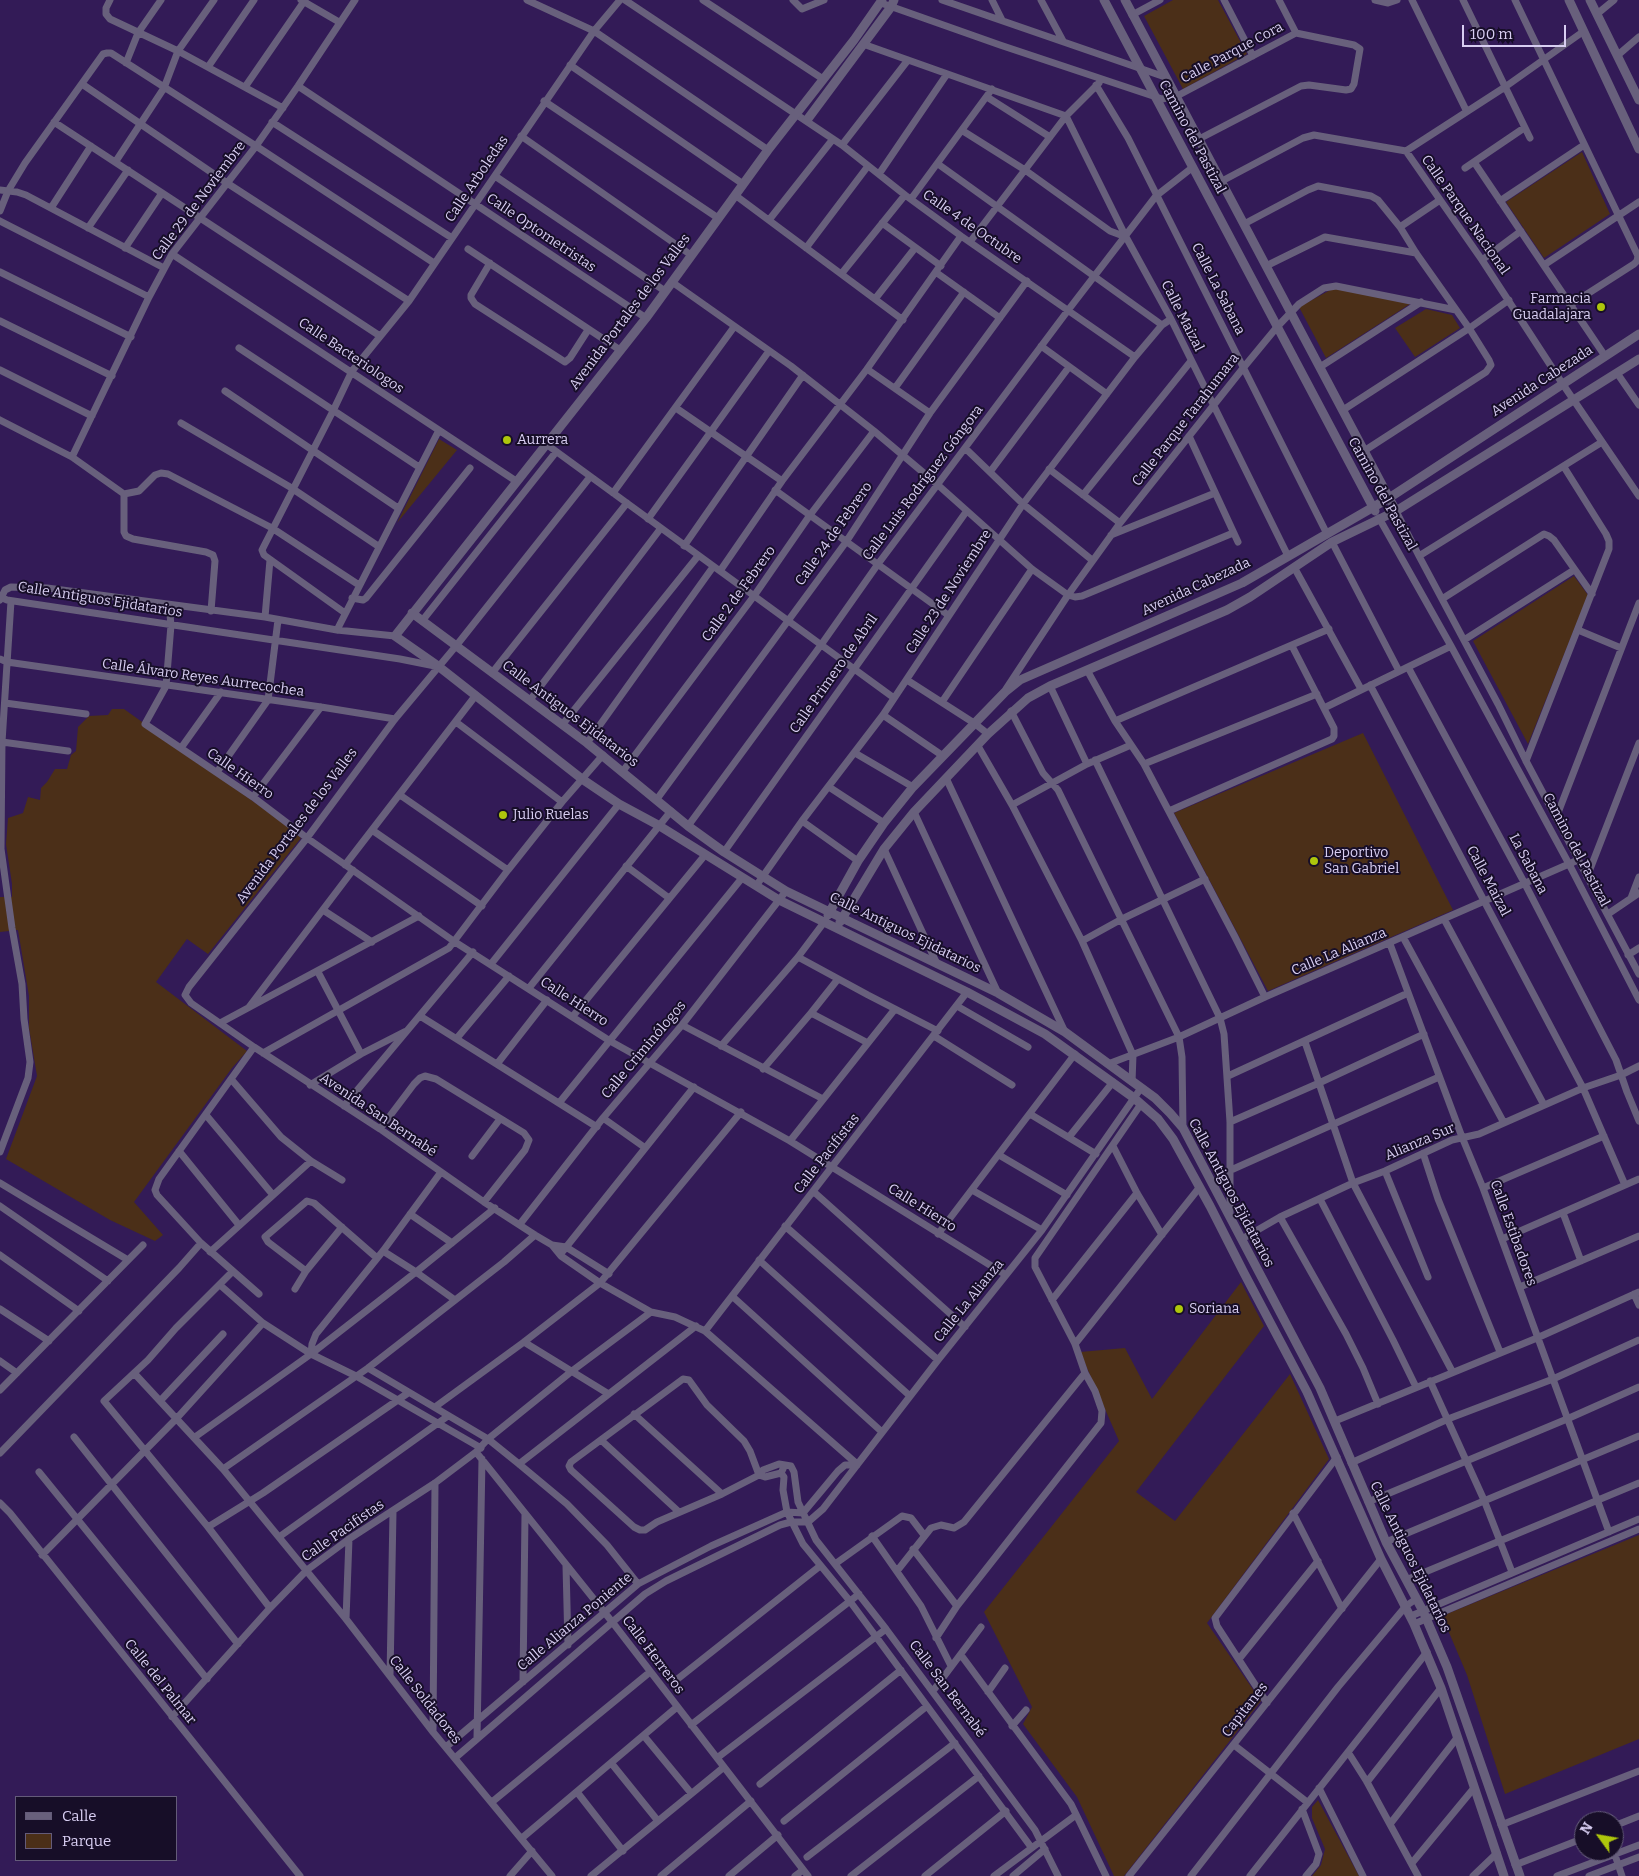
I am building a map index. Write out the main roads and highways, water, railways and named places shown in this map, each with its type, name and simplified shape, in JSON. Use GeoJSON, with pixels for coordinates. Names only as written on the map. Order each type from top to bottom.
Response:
{"type":"FeatureCollection","features":[{"type":"Feature","properties":{"kind":"place","name":"Farmacia Guadalajara"},"geometry":{"type":"Point","coordinates":[1601,307]}},
{"type":"Feature","properties":{"kind":"place","name":"Aurrera"},"geometry":{"type":"Point","coordinates":[507,440]}},
{"type":"Feature","properties":{"kind":"place","name":"Julio Ruelas"},"geometry":{"type":"Point","coordinates":[503,815]}},
{"type":"Feature","properties":{"kind":"place","name":"Deportivo San Gabriel"},"geometry":{"type":"Point","coordinates":[1314,861]}},
{"type":"Feature","properties":{"kind":"place","name":"Soriana"},"geometry":{"type":"Point","coordinates":[1179,1309]}}]}
